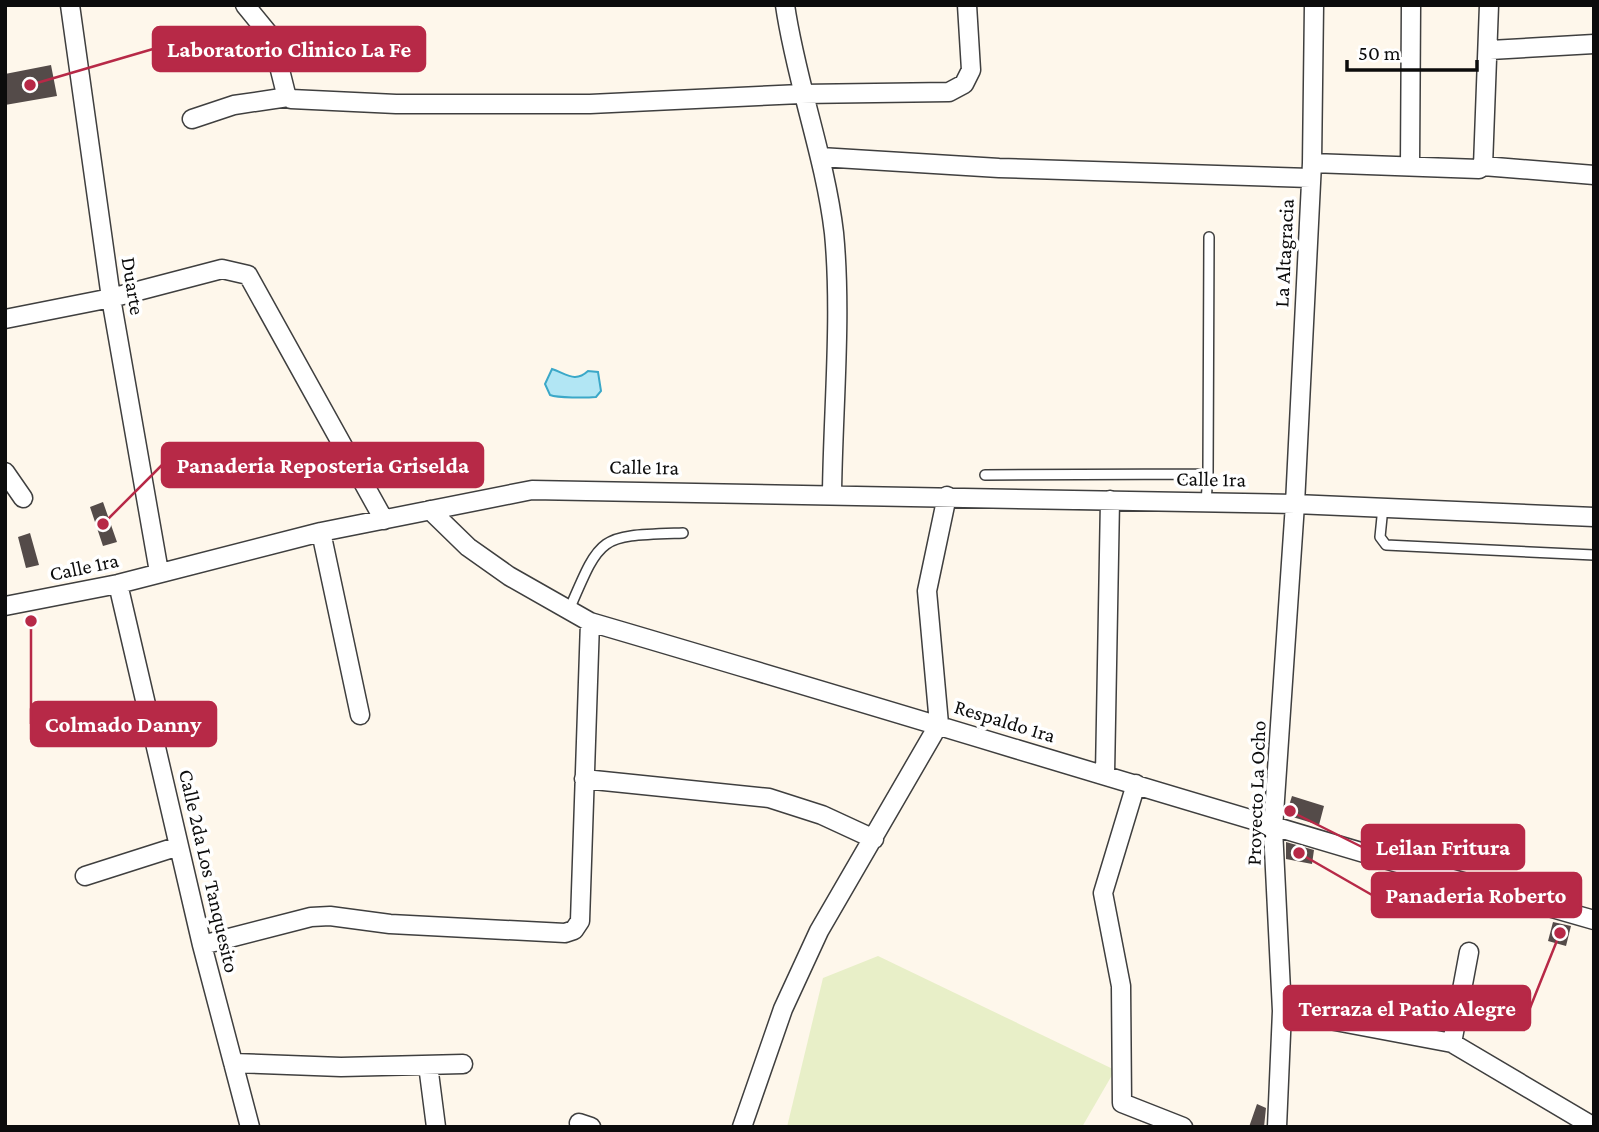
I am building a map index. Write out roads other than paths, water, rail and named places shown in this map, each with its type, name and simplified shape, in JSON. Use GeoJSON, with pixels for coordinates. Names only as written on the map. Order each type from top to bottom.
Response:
{"type":"FeatureCollection","features":[{"type":"Feature","properties":{"kind":"street","name":"Duarte"},"geometry":{"type":"LineString","coordinates":[[70,5],[111,298],[159,572]]}},
{"type":"Feature","properties":{"kind":"street"},"geometry":{"type":"LineString","coordinates":[[245,5],[274,40],[288,97]]}},
{"type":"Feature","properties":{"kind":"street"},"geometry":{"type":"LineString","coordinates":[[785,5],[801,94],[820,157],[834,235],[832,493]]}},
{"type":"Feature","properties":{"kind":"street"},"geometry":{"type":"LineString","coordinates":[[192,119],[234,105],[288,97],[396,104],[590,104],[801,94],[949,92],[964,85],[971,70],[967,5]]}},
{"type":"Feature","properties":{"kind":"street","name":"La Altagracia"},"geometry":{"type":"LineString","coordinates":[[1295,503],[1311,171],[1314,5]]}},
{"type":"Feature","properties":{"kind":"street"},"geometry":{"type":"LineString","coordinates":[[1410,165],[1411,5]]}},
{"type":"Feature","properties":{"kind":"street"},"geometry":{"type":"LineString","coordinates":[[1483,166],[1490,50],[1489,5]]}},
{"type":"Feature","properties":{"kind":"street"},"geometry":{"type":"LineString","coordinates":[[191,57],[274,40]]}},
{"type":"Feature","properties":{"kind":"street"},"geometry":{"type":"LineString","coordinates":[[1490,50],[1594,44]]}},
{"type":"Feature","properties":{"kind":"street"},"geometry":{"type":"LineString","coordinates":[[820,157],[999,168],[1311,171],[1410,165],[1479,169],[1483,166],[1594,175]]}},
{"type":"Feature","properties":{"kind":"street"},"geometry":{"type":"LineString","coordinates":[[5,319],[111,298],[222,269],[248,275],[384,520]]}},
{"type":"Feature","properties":{"kind":"street"},"geometry":{"type":"LineString","coordinates":[[5,472],[23,498]]}},
{"type":"Feature","properties":{"kind":"street","name":"Calle 1ra"},"geometry":{"type":"LineString","coordinates":[[5,606],[118,584],[321,532],[511,491],[532,489],[1295,503],[1594,517]]}},
{"type":"Feature","properties":{"kind":"street"},"geometry":{"type":"LineString","coordinates":[[742,1127],[783,1009],[819,931],[939,724],[927,591],[947,496]]}},
{"type":"Feature","properties":{"kind":"street"},"geometry":{"type":"LineString","coordinates":[[1105,774],[1110,500]]}},
{"type":"Feature","properties":{"kind":"street","name":"Proyecto La Ocho"},"geometry":{"type":"LineString","coordinates":[[1277,1127],[1282,1011],[1273,828],[1295,503]]}},
{"type":"Feature","properties":{"kind":"street","name":"Respaldo 1ra"},"geometry":{"type":"LineString","coordinates":[[430,510],[468,547],[509,576],[590,622],[1105,774],[1273,828],[1594,920]]}},
{"type":"Feature","properties":{"kind":"street"},"geometry":{"type":"LineString","coordinates":[[321,532],[360,715]]}},
{"type":"Feature","properties":{"kind":"street","name":"Calle 2da Los Tanquesito"},"geometry":{"type":"LineString","coordinates":[[118,584],[202,945],[250,1127]]}},
{"type":"Feature","properties":{"kind":"street"},"geometry":{"type":"LineString","coordinates":[[202,945],[311,917],[330,916],[390,924],[565,933],[574,930],[580,921],[590,622]]}},
{"type":"Feature","properties":{"kind":"street"},"geometry":{"type":"LineString","coordinates":[[584,779],[769,798],[822,815],[874,839]]}},
{"type":"Feature","properties":{"kind":"street"},"geometry":{"type":"LineString","coordinates":[[1136,784],[1103,893],[1121,986],[1122,1103],[1183,1127]]}},
{"type":"Feature","properties":{"kind":"street"},"geometry":{"type":"LineString","coordinates":[[85,876],[179,846]]}},
{"type":"Feature","properties":{"kind":"street"},"geometry":{"type":"LineString","coordinates":[[1452,1042],[1469,952]]}},
{"type":"Feature","properties":{"kind":"street"},"geometry":{"type":"LineString","coordinates":[[1282,1011],[1452,1042],[1594,1127]]}},
{"type":"Feature","properties":{"kind":"street"},"geometry":{"type":"LineString","coordinates":[[233,1063],[341,1067],[463,1064]]}},
{"type":"Feature","properties":{"kind":"street"},"geometry":{"type":"LineString","coordinates":[[428,1065],[436,1127]]}},
{"type":"Feature","properties":{"kind":"lane"},"geometry":{"type":"LineString","coordinates":[[1206,502],[1209,237]]}},
{"type":"Feature","properties":{"kind":"lane"},"geometry":{"type":"LineString","coordinates":[[985,475],[1208,474]]}},
{"type":"Feature","properties":{"kind":"lane"},"geometry":{"type":"LineString","coordinates":[[1383,507],[1380,537],[1386,545],[1594,555]]}},
{"type":"Feature","properties":{"kind":"lane"},"geometry":{"type":"LineString","coordinates":[[569,610],[592,556],[611,540],[625,535],[683,533]]}},
{"type":"Feature","properties":{"kind":"water"},"geometry":{"type":"Polygon","coordinates":[[[552,369],[575,377],[588,371],[598,372],[601,391],[596,397],[550,395],[545,384],[552,369]]]}},
{"type":"Feature","properties":{"kind":"place","name":"Laboratorio Clinico La Fe"},"geometry":{"type":"Point","coordinates":[30,85]}},
{"type":"Feature","properties":{"kind":"place","name":"Panaderia Reposteria Griselda"},"geometry":{"type":"Point","coordinates":[103,524]}},
{"type":"Feature","properties":{"kind":"place","name":"Colmado Danny"},"geometry":{"type":"Point","coordinates":[31,621]}},
{"type":"Feature","properties":{"kind":"place","name":"Leilan Fritura"},"geometry":{"type":"Point","coordinates":[1290,811]}},
{"type":"Feature","properties":{"kind":"place","name":"Panaderia Roberto"},"geometry":{"type":"Point","coordinates":[1299,853]}},
{"type":"Feature","properties":{"kind":"place","name":"Terraza el Patio Alegre"},"geometry":{"type":"Point","coordinates":[1560,933]}}]}
